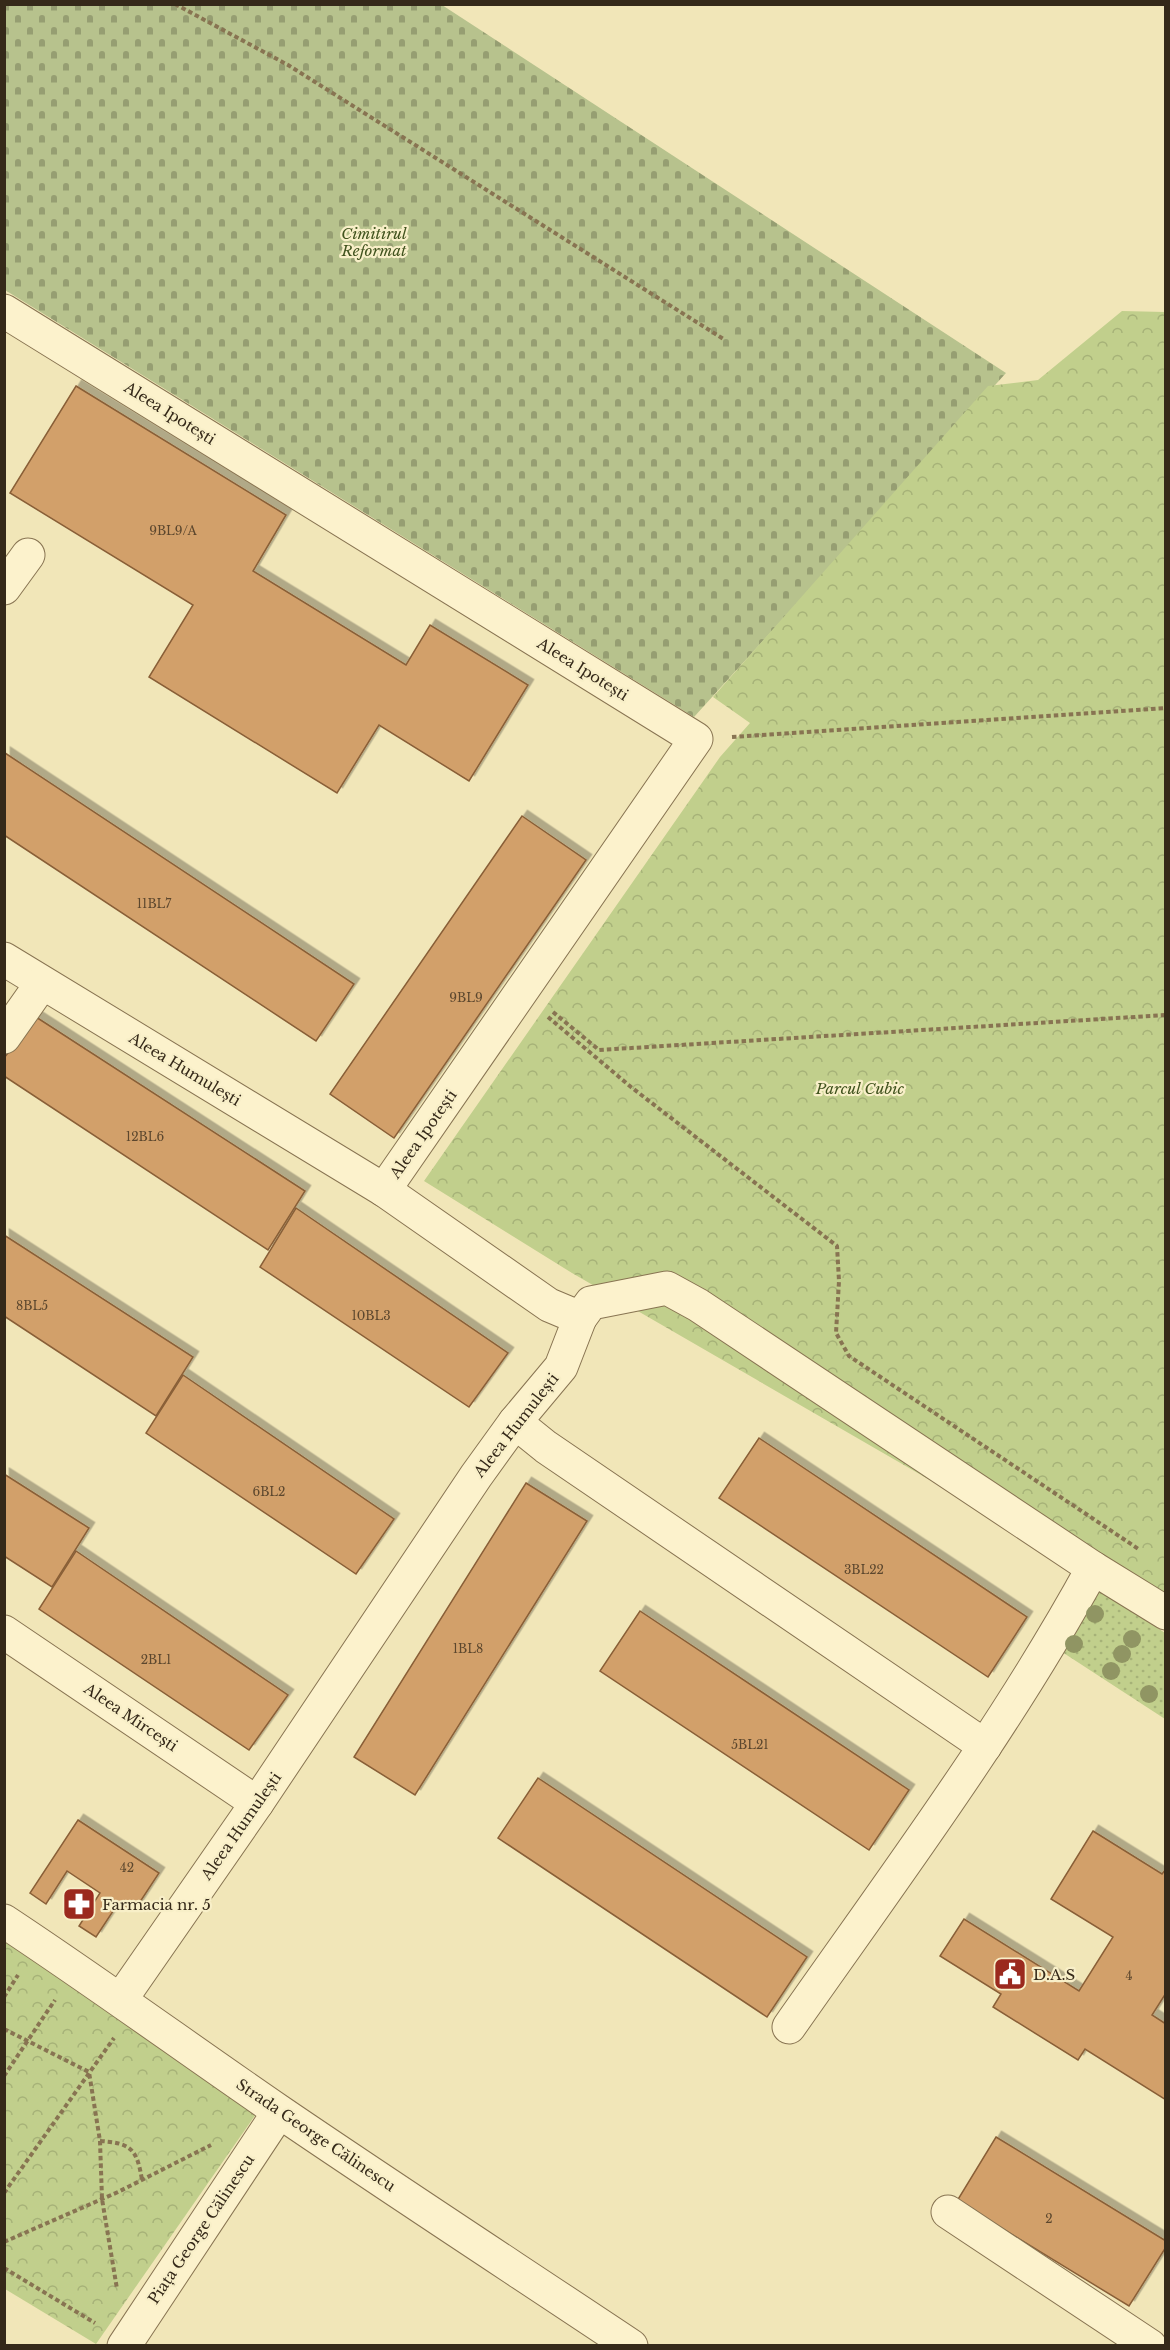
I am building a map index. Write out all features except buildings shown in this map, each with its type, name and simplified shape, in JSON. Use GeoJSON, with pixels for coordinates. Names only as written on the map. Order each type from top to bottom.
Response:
{"type":"FeatureCollection","features":[{"type":"Feature","properties":{"kind":"street","name":"Aleea Ipotești"},"geometry":{"type":"LineString","coordinates":[[4,311],[696,739],[384,1190]]}},
{"type":"Feature","properties":{"kind":"street"},"geometry":{"type":"LineString","coordinates":[[4,588],[28,555]]}},
{"type":"Feature","properties":{"kind":"street","name":"Aleea Humulești"},"geometry":{"type":"LineString","coordinates":[[4,959],[384,1190],[549,1305],[580,1318],[561,1367],[515,1422],[476,1476],[257,1803],[120,2014]]}},
{"type":"Feature","properties":{"kind":"street"},"geometry":{"type":"LineString","coordinates":[[4,1037],[42,983]]}},
{"type":"Feature","properties":{"kind":"street"},"geometry":{"type":"LineString","coordinates":[[580,1318],[591,1303],[667,1288],[698,1305],[1093,1568],[1166,1613]]}},
{"type":"Feature","properties":{"kind":"street"},"geometry":{"type":"LineString","coordinates":[[515,1422],[546,1447],[985,1746]]}},
{"type":"Feature","properties":{"kind":"street"},"geometry":{"type":"LineString","coordinates":[[789,2027],[985,1746],[1049,1647],[1093,1568]]}},
{"type":"Feature","properties":{"kind":"street","name":"Aleea Mircești"},"geometry":{"type":"LineString","coordinates":[[4,1632],[257,1803]]}},
{"type":"Feature","properties":{"kind":"street","name":"Strada George Călinescu"},"geometry":{"type":"LineString","coordinates":[[4,1921],[74,1970],[120,2014],[279,2112],[631,2346]]}},
{"type":"Feature","properties":{"kind":"street","name":"Piața George Călinescu"},"geometry":{"type":"LineString","coordinates":[[125,2344],[279,2112]]}},
{"type":"Feature","properties":{"kind":"street"},"geometry":{"type":"LineString","coordinates":[[948,2212],[1150,2346]]}},
{"type":"Feature","properties":{"kind":"street"},"geometry":{"type":"LineString","coordinates":[[1160,2346],[1166,2337]]}},
{"type":"Feature","properties":{"kind":"path"},"geometry":{"type":"LineString","coordinates":[[175,4],[288,65],[725,340]]}},
{"type":"Feature","properties":{"kind":"path"},"geometry":{"type":"LineString","coordinates":[[696,739],[1166,708]]}},
{"type":"Feature","properties":{"kind":"path"},"geometry":{"type":"LineString","coordinates":[[522,991],[599,1050],[1166,1015]]}},
{"type":"Feature","properties":{"kind":"path"},"geometry":{"type":"LineString","coordinates":[[522,991],[631,1087],[837,1246],[839,1281],[836,1333],[849,1356],[1147,1555]]}},
{"type":"Feature","properties":{"kind":"path"},"geometry":{"type":"LineString","coordinates":[[4,2076],[60,1992]]}},
{"type":"Feature","properties":{"kind":"path"},"geometry":{"type":"LineString","coordinates":[[4,2193],[89,2072],[120,2014]]}},
{"type":"Feature","properties":{"kind":"path"},"geometry":{"type":"LineString","coordinates":[[4,2029],[89,2072]]}},
{"type":"Feature","properties":{"kind":"path"},"geometry":{"type":"LineString","coordinates":[[89,2072],[100,2141],[102,2199],[125,2344]]}},
{"type":"Feature","properties":{"kind":"path"},"geometry":{"type":"LineString","coordinates":[[100,2141],[126,2145],[136,2153],[142,2180]]}},
{"type":"Feature","properties":{"kind":"path"},"geometry":{"type":"LineString","coordinates":[[4,2242],[102,2199],[216,2143]]}},
{"type":"Feature","properties":{"kind":"path"},"geometry":{"type":"LineString","coordinates":[[4,2268],[125,2344]]}},
{"type":"Feature","properties":{"kind":"green space","name":"Cimitirul Reformat"},"geometry":{"type":"Polygon","coordinates":[[[4,5],[442,5],[1006,373],[694,717],[5,290],[4,5]]]}},
{"type":"Feature","properties":{"kind":"green space","name":"Parcul Cubic"},"geometry":{"type":"Polygon","coordinates":[[[1122,311],[1165,312],[1165,1616],[572,1273],[424,1181],[720,757],[750,723],[713,697],[988,386],[1038,380],[1122,311]]]}},
{"type":"Feature","properties":{"kind":"green space"},"geometry":{"type":"Polygon","coordinates":[[[1095,1586],[1165,1633],[1165,1719],[1059,1650],[1095,1586]]]}},
{"type":"Feature","properties":{"kind":"green space"},"geometry":{"type":"Polygon","coordinates":[[[4,1940],[256,2114],[96,2344],[5,2289],[4,1940]]]}},
{"type":"Feature","properties":{"kind":"place","name":"Farmacia nr. 5"},"geometry":{"type":"Point","coordinates":[79,1904]}},
{"type":"Feature","properties":{"kind":"place","name":"D.A.S"},"geometry":{"type":"Point","coordinates":[1010,1974]}}]}
